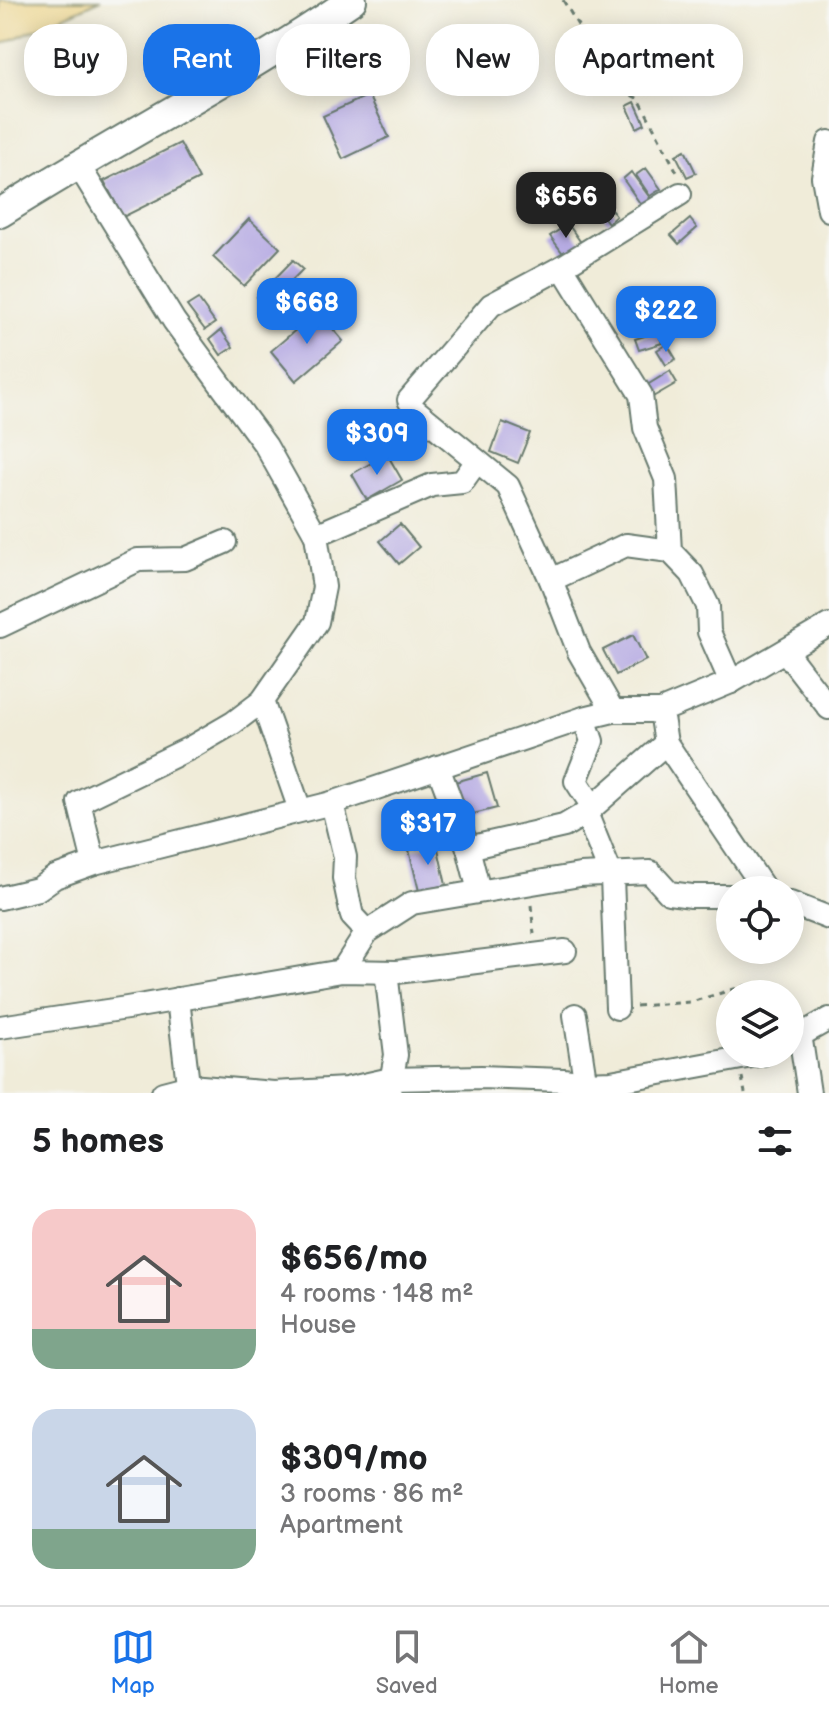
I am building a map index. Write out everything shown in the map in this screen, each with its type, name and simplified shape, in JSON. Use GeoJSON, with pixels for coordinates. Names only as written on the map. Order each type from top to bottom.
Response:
{"type":"FeatureCollection","features":[{"type":"Feature","properties":{"kind":"street"},"geometry":{"type":"LineString","coordinates":[[0,213],[77,163],[273,52],[352,0]]}},
{"type":"Feature","properties":{"kind":"street"},"geometry":{"type":"LineString","coordinates":[[829,142],[823,177],[829,210]]}},
{"type":"Feature","properties":{"kind":"street"},"geometry":{"type":"LineString","coordinates":[[77,163],[174,321],[266,446],[316,535],[324,587],[317,622],[262,701],[233,723],[190,748],[79,802],[94,863]]}},
{"type":"Feature","properties":{"kind":"street"},"geometry":{"type":"LineString","coordinates":[[613,711],[579,652],[551,580],[508,486],[414,409],[409,400],[491,305],[562,267],[680,194]]}},
{"type":"Feature","properties":{"kind":"street"},"geometry":{"type":"LineString","coordinates":[[562,267],[641,395],[645,428],[666,479],[670,551]]}},
{"type":"Feature","properties":{"kind":"street"},"geometry":{"type":"LineString","coordinates":[[316,535],[432,485],[462,482],[477,461]]}},
{"type":"Feature","properties":{"kind":"street"},"geometry":{"type":"LineString","coordinates":[[0,626],[138,560],[185,559],[225,542]]}},
{"type":"Feature","properties":{"kind":"street"},"geometry":{"type":"LineString","coordinates":[[551,580],[626,545],[670,551],[692,574],[708,606],[709,632],[731,682]]}},
{"type":"Feature","properties":{"kind":"street"},"geometry":{"type":"LineString","coordinates":[[0,898],[38,889],[55,877],[94,863],[332,803],[584,718],[613,711],[661,711],[731,682],[829,625]]}},
{"type":"Feature","properties":{"kind":"street"},"geometry":{"type":"LineString","coordinates":[[785,651],[829,708]]}},
{"type":"Feature","properties":{"kind":"street"},"geometry":{"type":"LineString","coordinates":[[262,701],[300,810]]}},
{"type":"Feature","properties":{"kind":"street"},"geometry":{"type":"LineString","coordinates":[[661,711],[666,743],[756,876]]}},
{"type":"Feature","properties":{"kind":"street"},"geometry":{"type":"LineString","coordinates":[[584,718],[592,741],[576,781],[611,875],[617,1008]]}},
{"type":"Feature","properties":{"kind":"street"},"geometry":{"type":"LineString","coordinates":[[468,848],[564,826],[589,810],[666,743]]}},
{"type":"Feature","properties":{"kind":"street"},"geometry":{"type":"LineString","coordinates":[[438,767],[468,848],[479,891]]}},
{"type":"Feature","properties":{"kind":"street"},"geometry":{"type":"LineString","coordinates":[[332,803],[345,857],[344,878],[352,916],[367,932]]}},
{"type":"Feature","properties":{"kind":"street"},"geometry":{"type":"LineString","coordinates":[[342,971],[367,932],[412,903],[580,875],[650,872],[669,893],[716,895]]}},
{"type":"Feature","properties":{"kind":"street"},"geometry":{"type":"LineString","coordinates":[[804,908],[829,918]]}},
{"type":"Feature","properties":{"kind":"street"},"geometry":{"type":"LineString","coordinates":[[0,1027],[342,971],[386,972],[565,951]]}},
{"type":"Feature","properties":{"kind":"street"},"geometry":{"type":"LineString","coordinates":[[386,972],[396,1055],[390,1086]]}},
{"type":"Feature","properties":{"kind":"street"},"geometry":{"type":"LineString","coordinates":[[178,999],[190,1090]]}},
{"type":"Feature","properties":{"kind":"street"},"geometry":{"type":"LineString","coordinates":[[575,1015],[586,1088]]}},
{"type":"Feature","properties":{"kind":"street"},"geometry":{"type":"LineString","coordinates":[[804,1032],[829,1019]]}},
{"type":"Feature","properties":{"kind":"street"},"geometry":{"type":"LineString","coordinates":[[163,1093],[190,1090],[274,1093],[481,1077],[563,1080],[586,1088],[716,1063]]}},
{"type":"Feature","properties":{"kind":"street"},"geometry":{"type":"LineString","coordinates":[[803,1068],[809,1093]]}},
{"type":"Feature","properties":{"kind":"path"},"geometry":{"type":"LineString","coordinates":[[563,0],[612,83],[639,99],[686,189],[680,194]]}},
{"type":"Feature","properties":{"kind":"path"},"geometry":{"type":"LineString","coordinates":[[617,1008],[691,1002],[716,994]]}},
{"type":"Feature","properties":{"kind":"sand"},"geometry":{"type":"Polygon","coordinates":[[[0,0],[101,0],[47,24],[24,24],[24,34],[0,45],[0,0]]]}},
{"type":"Feature","properties":{"kind":"building"},"geometry":{"type":"Polygon","coordinates":[[[369,96],[389,137],[343,159],[323,116],[369,96]]]}},
{"type":"Feature","properties":{"kind":"building"},"geometry":{"type":"Polygon","coordinates":[[[635,102],[645,124],[637,128],[627,106],[635,102]]]}},
{"type":"Feature","properties":{"kind":"building"},"geometry":{"type":"Polygon","coordinates":[[[180,143],[199,179],[123,217],[104,181],[180,143]]]}},
{"type":"Feature","properties":{"kind":"building"},"geometry":{"type":"Polygon","coordinates":[[[685,150],[696,173],[687,177],[676,155],[685,150]]]}},
{"type":"Feature","properties":{"kind":"building"},"geometry":{"type":"Polygon","coordinates":[[[646,168],[661,189],[650,196],[636,175],[646,168]]]}},
{"type":"Feature","properties":{"kind":"building"},"geometry":{"type":"Polygon","coordinates":[[[631,172],[653,202],[644,209],[623,179],[631,172]]]}},
{"type":"Feature","properties":{"kind":"building"},"geometry":{"type":"Polygon","coordinates":[[[601,197],[616,216],[608,223],[593,203],[601,197]]]}},
{"type":"Feature","properties":{"kind":"building"},"geometry":{"type":"Polygon","coordinates":[[[249,219],[280,248],[244,286],[213,257],[249,219]]]}},
{"type":"Feature","properties":{"kind":"building"},"geometry":{"type":"Polygon","coordinates":[[[690,219],[697,228],[679,244],[671,235],[690,219]]]}},
{"type":"Feature","properties":{"kind":"building"},"geometry":{"type":"Polygon","coordinates":[[[568,224],[582,244],[565,256],[550,236],[568,224]]]}},
{"type":"Feature","properties":{"kind":"building"},"geometry":{"type":"Polygon","coordinates":[[[293,260],[303,269],[267,306],[257,297],[293,260]]]}},
{"type":"Feature","properties":{"kind":"building"},"geometry":{"type":"Polygon","coordinates":[[[198,299],[215,323],[205,330],[187,306],[198,299]]]}},
{"type":"Feature","properties":{"kind":"building"},"geometry":{"type":"Polygon","coordinates":[[[318,311],[343,341],[296,381],[271,351],[318,311]]]}},
{"type":"Feature","properties":{"kind":"building"},"geometry":{"type":"Polygon","coordinates":[[[221,330],[233,347],[221,355],[210,339],[221,330]]]}},
{"type":"Feature","properties":{"kind":"building"},"geometry":{"type":"Polygon","coordinates":[[[658,332],[662,343],[639,350],[635,339],[658,332]]]}},
{"type":"Feature","properties":{"kind":"building"},"geometry":{"type":"Polygon","coordinates":[[[667,344],[676,359],[666,365],[657,350],[667,344]]]}},
{"type":"Feature","properties":{"kind":"building"},"geometry":{"type":"Polygon","coordinates":[[[670,371],[677,383],[651,398],[644,387],[670,371]]]}},
{"type":"Feature","properties":{"kind":"building"},"geometry":{"type":"Polygon","coordinates":[[[502,422],[530,433],[518,463],[491,452],[502,422]]]}},
{"type":"Feature","properties":{"kind":"building"},"geometry":{"type":"Polygon","coordinates":[[[387,454],[402,480],[367,500],[352,474],[387,454]]]}},
{"type":"Feature","properties":{"kind":"building"},"geometry":{"type":"Polygon","coordinates":[[[400,524],[419,547],[399,564],[380,541],[400,524]]]}},
{"type":"Feature","properties":{"kind":"building"},"geometry":{"type":"Polygon","coordinates":[[[633,635],[646,660],[616,675],[603,650],[633,635]]]}},
{"type":"Feature","properties":{"kind":"building"},"geometry":{"type":"Polygon","coordinates":[[[487,773],[497,808],[461,817],[448,784],[487,773]]]}},
{"type":"Feature","properties":{"kind":"building"},"geometry":{"type":"Polygon","coordinates":[[[437,844],[446,885],[419,891],[409,850],[437,844]]]}}]}
